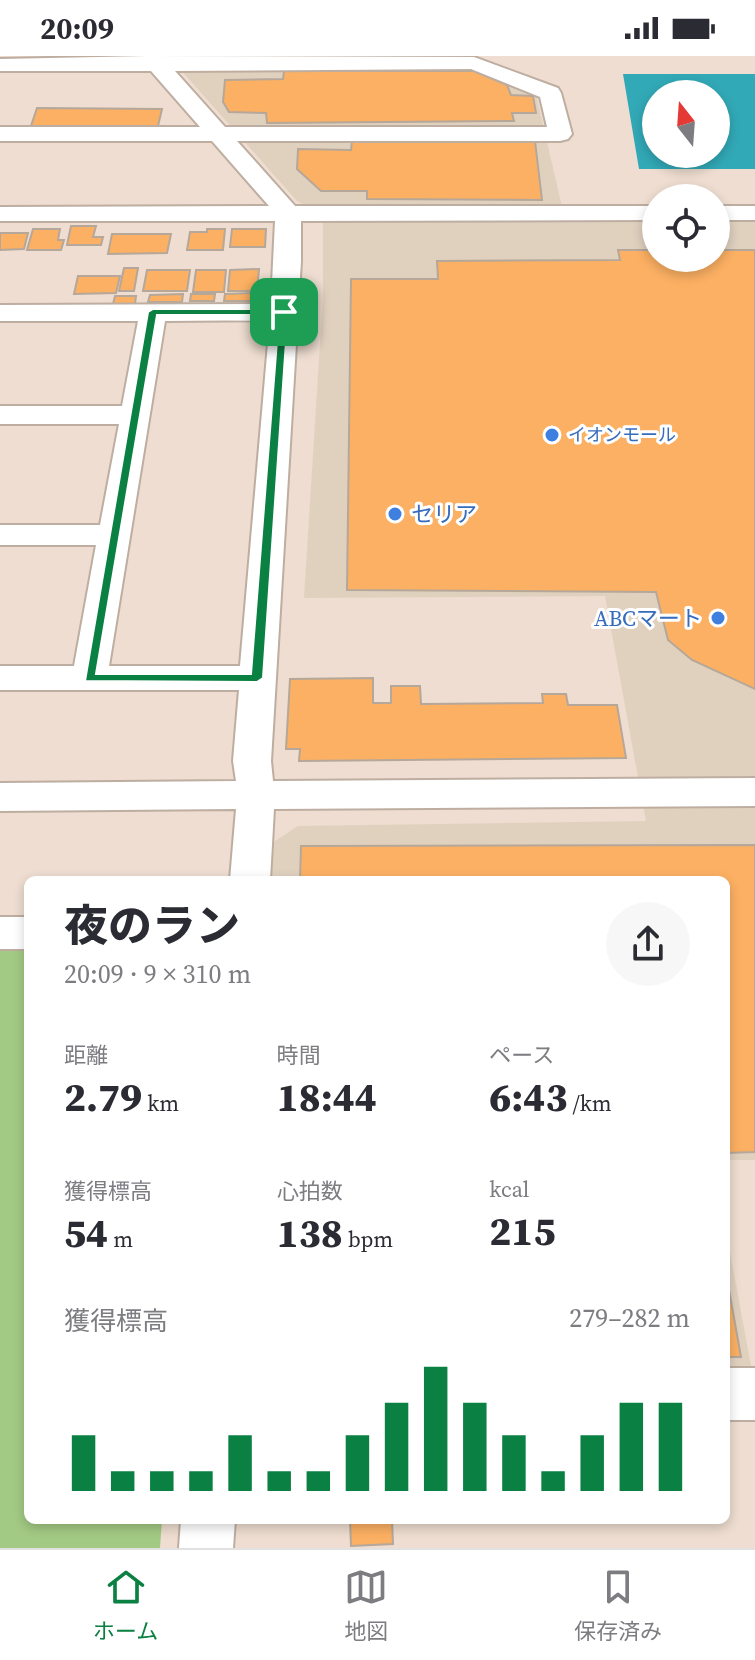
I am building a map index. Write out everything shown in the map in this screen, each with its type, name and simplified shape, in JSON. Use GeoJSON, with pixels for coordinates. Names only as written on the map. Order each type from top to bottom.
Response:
{"type":"FeatureCollection","features":[{"type":"Feature","properties":{"kind":"street"},"geometry":{"type":"LineString","coordinates":[[0,65],[158,60],[474,63],[550,93],[560,134],[0,134]]}},
{"type":"Feature","properties":{"kind":"street"},"geometry":{"type":"LineString","coordinates":[[158,60],[217,134],[288,213],[284,312],[252,761],[256,796],[250,876]]}},
{"type":"Feature","properties":{"kind":"street"},"geometry":{"type":"LineString","coordinates":[[0,214],[642,213]]}},
{"type":"Feature","properties":{"kind":"street"},"geometry":{"type":"LineString","coordinates":[[730,213],[755,213]]}},
{"type":"Feature","properties":{"kind":"street"},"geometry":{"type":"LineString","coordinates":[[89,678],[153,312]]}},
{"type":"Feature","properties":{"kind":"street"},"geometry":{"type":"LineString","coordinates":[[0,313],[284,312]]}},
{"type":"Feature","properties":{"kind":"street"},"geometry":{"type":"LineString","coordinates":[[0,415],[133,415]]}},
{"type":"Feature","properties":{"kind":"street"},"geometry":{"type":"LineString","coordinates":[[0,535],[113,535]]}},
{"type":"Feature","properties":{"kind":"street"},"geometry":{"type":"LineString","coordinates":[[0,678],[257,678]]}},
{"type":"Feature","properties":{"kind":"street"},"geometry":{"type":"LineString","coordinates":[[0,797],[755,792]]}},
{"type":"Feature","properties":{"kind":"street"},"geometry":{"type":"LineString","coordinates":[[0,933],[24,933]]}},
{"type":"Feature","properties":{"kind":"street"},"geometry":{"type":"LineString","coordinates":[[730,1394],[755,1394]]}},
{"type":"Feature","properties":{"kind":"street"},"geometry":{"type":"LineString","coordinates":[[206,1548],[208,1524]]}},
{"type":"Feature","properties":{"kind":"shaded area"},"geometry":{"type":"Polygon","coordinates":[[[465,67],[536,94],[565,220],[642,220],[642,272],[730,272],[730,219],[755,219],[755,1160],[730,1160],[730,876],[270,876],[272,843],[298,826],[646,821],[605,596],[304,598],[323,296],[323,206],[307,206],[297,201],[179,68],[465,67]]]}},
{"type":"Feature","properties":{"kind":"shaded area"},"geometry":{"type":"Polygon","coordinates":[[[730,1252],[751,1366],[730,1366],[730,1252]]]}},
{"type":"Feature","properties":{"kind":"green space"},"geometry":{"type":"Polygon","coordinates":[[[24,950],[24,1524],[162,1524],[160,1548],[0,1548],[0,951],[24,950]]]}},
{"type":"Feature","properties":{"kind":"water"},"geometry":{"type":"Polygon","coordinates":[[[623,74],[755,74],[755,169],[639,169],[623,74]]]}},
{"type":"Feature","properties":{"kind":"building"},"geometry":{"type":"Polygon","coordinates":[[[284,71],[474,71],[507,85],[511,95],[533,96],[536,113],[512,113],[514,121],[267,123],[266,113],[229,112],[223,102],[225,80],[283,79],[284,71]]]}},
{"type":"Feature","properties":{"kind":"building"},"geometry":{"type":"Polygon","coordinates":[[[37,108],[162,109],[158,126],[31,126],[37,108]]]}},
{"type":"Feature","properties":{"kind":"building"},"geometry":{"type":"Polygon","coordinates":[[[352,140],[535,141],[542,200],[367,199],[367,191],[321,191],[297,169],[298,149],[351,150],[352,140]]]}},
{"type":"Feature","properties":{"kind":"building"},"geometry":{"type":"Polygon","coordinates":[[[71,226],[96,226],[93,237],[103,237],[101,245],[67,245],[71,226]]]}},
{"type":"Feature","properties":{"kind":"building"},"geometry":{"type":"Polygon","coordinates":[[[33,229],[60,229],[58,240],[64,240],[61,250],[27,250],[33,229]]]}},
{"type":"Feature","properties":{"kind":"building"},"geometry":{"type":"Polygon","coordinates":[[[207,229],[225,229],[223,250],[187,250],[190,232],[207,232],[207,229]]]}},
{"type":"Feature","properties":{"kind":"building"},"geometry":{"type":"Polygon","coordinates":[[[232,229],[266,229],[265,247],[230,247],[232,229]]]}},
{"type":"Feature","properties":{"kind":"building"},"geometry":{"type":"Polygon","coordinates":[[[0,233],[28,233],[24,249],[0,250],[0,233]]]}},
{"type":"Feature","properties":{"kind":"building"},"geometry":{"type":"Polygon","coordinates":[[[112,234],[171,234],[167,253],[108,254],[112,234]]]}},
{"type":"Feature","properties":{"kind":"building","name":"イオンモール"},"geometry":{"type":"Polygon","coordinates":[[[618,250],[642,250],[642,272],[730,272],[730,250],[755,250],[755,689],[692,660],[668,640],[656,592],[347,590],[351,279],[438,279],[437,261],[620,260],[618,250]]]}},
{"type":"Feature","properties":{"kind":"building"},"geometry":{"type":"Polygon","coordinates":[[[124,268],[138,268],[134,291],[119,291],[124,268]]]}},
{"type":"Feature","properties":{"kind":"building"},"geometry":{"type":"Polygon","coordinates":[[[259,269],[257,291],[228,291],[230,270],[259,269]]]}},
{"type":"Feature","properties":{"kind":"building"},"geometry":{"type":"Polygon","coordinates":[[[147,270],[190,270],[187,291],[143,291],[147,270]]]}},
{"type":"Feature","properties":{"kind":"building"},"geometry":{"type":"Polygon","coordinates":[[[196,270],[226,270],[224,292],[193,292],[196,270]]]}},
{"type":"Feature","properties":{"kind":"building"},"geometry":{"type":"Polygon","coordinates":[[[78,276],[120,276],[116,293],[74,294],[78,276]]]}},
{"type":"Feature","properties":{"kind":"building"},"geometry":{"type":"Polygon","coordinates":[[[251,293],[251,301],[224,301],[225,294],[251,293]]]}},
{"type":"Feature","properties":{"kind":"building"},"geometry":{"type":"Polygon","coordinates":[[[183,294],[182,302],[148,302],[150,295],[183,294]]]}},
{"type":"Feature","properties":{"kind":"building"},"geometry":{"type":"Polygon","coordinates":[[[191,294],[215,294],[214,301],[190,301],[191,294]]]}},
{"type":"Feature","properties":{"kind":"building"},"geometry":{"type":"Polygon","coordinates":[[[115,296],[136,296],[135,304],[113,304],[115,296]]]}},
{"type":"Feature","properties":{"kind":"building"},"geometry":{"type":"Polygon","coordinates":[[[373,678],[373,703],[391,703],[391,686],[420,686],[421,704],[543,703],[542,694],[566,694],[568,705],[617,705],[626,758],[299,761],[300,749],[286,749],[290,679],[373,678]]]}},
{"type":"Feature","properties":{"kind":"building"},"geometry":{"type":"Polygon","coordinates":[[[755,845],[755,1152],[730,1153],[730,876],[300,876],[301,846],[755,845]]]}},
{"type":"Feature","properties":{"kind":"building"},"geometry":{"type":"Polygon","coordinates":[[[730,1295],[741,1357],[730,1357],[730,1295]]]}},
{"type":"Feature","properties":{"kind":"building"},"geometry":{"type":"Polygon","coordinates":[[[350,1524],[392,1524],[393,1544],[351,1546],[350,1524]]]}},
{"type":"Feature","properties":{"kind":"place","name":"イオンモール"},"geometry":{"type":"Point","coordinates":[552,435]}},
{"type":"Feature","properties":{"kind":"place","name":"セリア"},"geometry":{"type":"Point","coordinates":[395,514]}},
{"type":"Feature","properties":{"kind":"place","name":"ABCマート"},"geometry":{"type":"Point","coordinates":[718,618]}},
{"type":"Feature","properties":{"kind":"route"},"geometry":{"type":"LineString","coordinates":[[153,312],[284,312],[257,678],[89,678],[153,312]]}}]}
